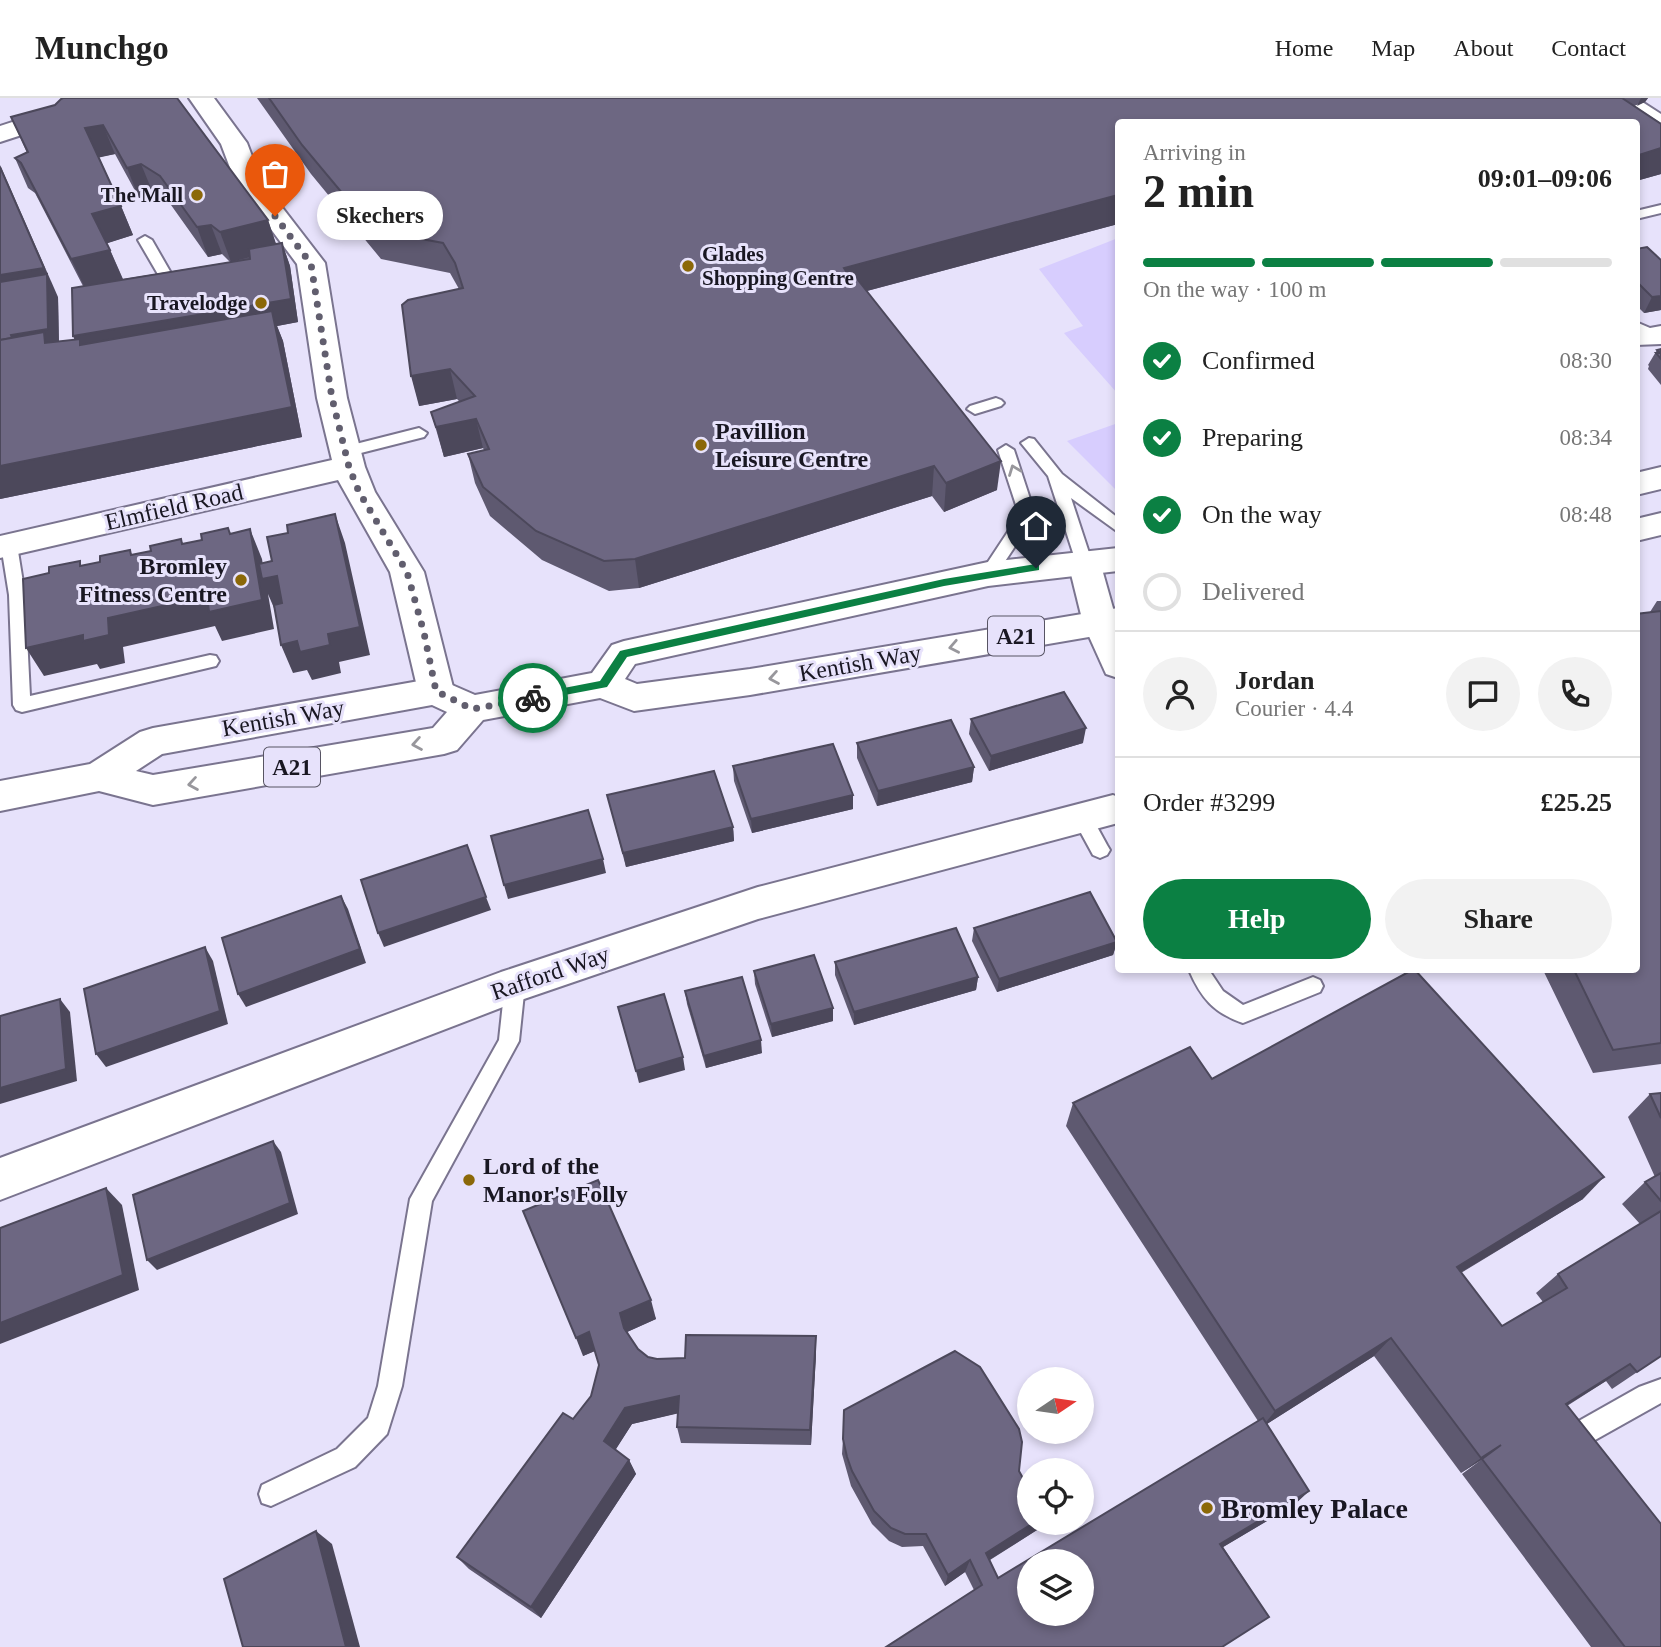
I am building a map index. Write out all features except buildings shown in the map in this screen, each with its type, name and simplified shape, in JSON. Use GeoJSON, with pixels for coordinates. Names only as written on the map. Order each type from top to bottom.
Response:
{"type":"FeatureCollection","features":[{"type":"Feature","properties":{"kind":"street"},"geometry":{"type":"LineString","coordinates":[[0,120],[66,98]]}},
{"type":"Feature","properties":{"kind":"street"},"geometry":{"type":"LineString","coordinates":[[0,134],[111,98]]}},
{"type":"Feature","properties":{"kind":"street"},"geometry":{"type":"LineString","coordinates":[[201,98],[234,144],[248,181],[297,252],[311,264],[317,285],[332,398],[347,460],[359,492],[407,572],[436,691],[472,709],[603,684],[624,654],[988,574],[1115,559]]}},
{"type":"Feature","properties":{"kind":"street","name":"Elmfield Road"},"geometry":{"type":"LineString","coordinates":[[5,546],[347,460]]}},
{"type":"Feature","properties":{"kind":"street"},"geometry":{"type":"LineString","coordinates":[[1640,483],[1661,478]]}},
{"type":"Feature","properties":{"kind":"street"},"geometry":{"type":"LineString","coordinates":[[1640,529],[1661,524]]}},
{"type":"Feature","properties":{"kind":"street"},"geometry":{"type":"LineString","coordinates":[[1084,562],[1109,622],[1115,651]]}},
{"type":"Feature","properties":{"kind":"street","name":"Kentish Way"},"geometry":{"type":"LineString","coordinates":[[603,684],[634,698],[750,682],[1109,622]]}},
{"type":"Feature","properties":{"kind":"street","name":"Kentish Way"},"geometry":{"type":"LineString","coordinates":[[0,796],[99,777],[153,742],[436,691]]}},
{"type":"Feature","properties":{"kind":"street","name":"Kentish Way"},"geometry":{"type":"LineString","coordinates":[[99,777],[153,790],[258,774],[444,740],[472,709]]}},
{"type":"Feature","properties":{"kind":"street","name":"Rafford Way"},"geometry":{"type":"LineString","coordinates":[[0,1180],[515,984],[758,903],[1098,826]]}},
{"type":"Feature","properties":{"kind":"lane"},"geometry":{"type":"LineString","coordinates":[[1611,99],[1620,98]]}},
{"type":"Feature","properties":{"kind":"lane"},"geometry":{"type":"LineString","coordinates":[[1637,99],[1661,108]]}},
{"type":"Feature","properties":{"kind":"lane"},"geometry":{"type":"LineString","coordinates":[[1637,99],[1661,119]]}},
{"type":"Feature","properties":{"kind":"lane"},"geometry":{"type":"LineString","coordinates":[[1640,214],[1661,209]]}},
{"type":"Feature","properties":{"kind":"lane"},"geometry":{"type":"LineString","coordinates":[[145,240],[171,285],[196,278]]}},
{"type":"Feature","properties":{"kind":"lane"},"geometry":{"type":"LineString","coordinates":[[975,409],[996,403]]}},
{"type":"Feature","properties":{"kind":"lane"},"geometry":{"type":"LineString","coordinates":[[347,460],[418,433]]}},
{"type":"Feature","properties":{"kind":"lane"},"geometry":{"type":"LineString","coordinates":[[1029,443],[1055,475],[1082,500],[1115,524]]}},
{"type":"Feature","properties":{"kind":"lane"},"geometry":{"type":"LineString","coordinates":[[988,574],[1021,525],[1026,511],[1006,450]]}},
{"type":"Feature","properties":{"kind":"lane"},"geometry":{"type":"LineString","coordinates":[[1055,475],[1084,562]]}},
{"type":"Feature","properties":{"kind":"lane"},"geometry":{"type":"LineString","coordinates":[[5,546],[17,595],[22,705],[210,661]]}},
{"type":"Feature","properties":{"kind":"lane"},"geometry":{"type":"LineString","coordinates":[[1200,973],[1223,1007],[1243,1014],[1313,986]]}},
{"type":"Feature","properties":{"kind":"lane"},"geometry":{"type":"LineString","coordinates":[[271,1494],[346,1458],[378,1424],[390,1385],[421,1199],[509,1041],[515,984]]}},
{"type":"Feature","properties":{"kind":"lane"},"geometry":{"type":"LineString","coordinates":[[1586,1430],[1647,1395],[1661,1391]]}},
{"type":"Feature","properties":{"kind":"shaded area"},"geometry":{"type":"Polygon","coordinates":[[[1115,239],[1115,391],[1064,333],[1083,326],[1039,269],[1115,239]]]}},
{"type":"Feature","properties":{"kind":"shaded area"},"geometry":{"type":"Polygon","coordinates":[[[1115,424],[1115,489],[1067,441],[1115,424]]]}},
{"type":"Feature","properties":{"kind":"way so far"},"geometry":{"type":"LineString","coordinates":[[275,216],[311,264],[317,285],[332,398],[349,467],[359,492],[407,572],[436,691],[472,709],[533,698]]}},
{"type":"Feature","properties":{"kind":"place","name":"The Mall"},"geometry":{"type":"Point","coordinates":[197,195]}},
{"type":"Feature","properties":{"kind":"place","name":"Skechers"},"geometry":{"type":"Point","coordinates":[275,216]}},
{"type":"Feature","properties":{"kind":"place","name":"Glades Shopping Centre"},"geometry":{"type":"Point","coordinates":[688,266]}},
{"type":"Feature","properties":{"kind":"place","name":"Travelodge"},"geometry":{"type":"Point","coordinates":[261,303]}},
{"type":"Feature","properties":{"kind":"place","name":"Pavillion Leisure Centre"},"geometry":{"type":"Point","coordinates":[701,445]}},
{"type":"Feature","properties":{"kind":"place","name":"Bromley Fitness Centre"},"geometry":{"type":"Point","coordinates":[241,580]}},
{"type":"Feature","properties":{"kind":"place","name":"Lord of the Manor's Folly"},"geometry":{"type":"Point","coordinates":[469,1180]}},
{"type":"Feature","properties":{"kind":"place","name":"Bromley Palace"},"geometry":{"type":"Point","coordinates":[1207,1508]}},
{"type":"Feature","properties":{"kind":"route"},"geometry":{"type":"LineString","coordinates":[[533,698],[603,684],[624,654],[944,583],[1036,568]]}}]}
